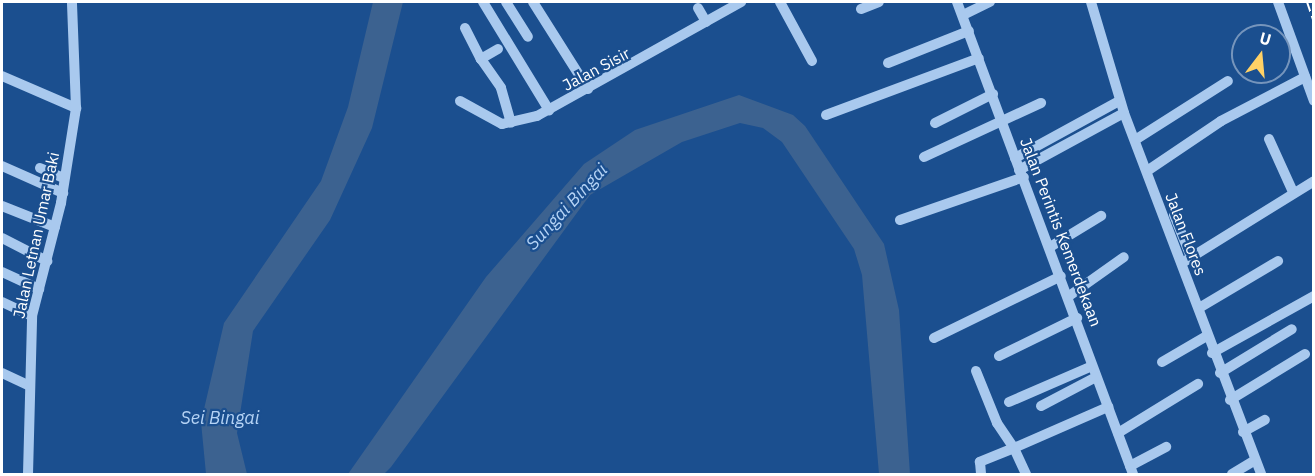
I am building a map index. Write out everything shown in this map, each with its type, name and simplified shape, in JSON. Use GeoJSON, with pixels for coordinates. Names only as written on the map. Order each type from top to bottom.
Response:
{"type":"FeatureCollection","features":[{"type":"Feature","properties":{"kind":"street","name":"Jalan Letnan Umar Baki"},"geometry":{"type":"LineString","coordinates":[[28,474],[28,385],[32,316],[63,193],[76,108],[72,2]]}},
{"type":"Feature","properties":{"kind":"street"},"geometry":{"type":"LineString","coordinates":[[483,2],[549,110]]}},
{"type":"Feature","properties":{"kind":"street"},"geometry":{"type":"LineString","coordinates":[[506,2],[528,37]]}},
{"type":"Feature","properties":{"kind":"street"},"geometry":{"type":"LineString","coordinates":[[533,2],[588,89]]}},
{"type":"Feature","properties":{"kind":"street","name":"Jalan Sisir"},"geometry":{"type":"LineString","coordinates":[[511,123],[549,110],[741,2]]}},
{"type":"Feature","properties":{"kind":"street"},"geometry":{"type":"LineString","coordinates":[[780,2],[812,61]]}},
{"type":"Feature","properties":{"kind":"street"},"geometry":{"type":"LineString","coordinates":[[861,9],[879,2]]}},
{"type":"Feature","properties":{"kind":"street","name":"Jalan Perintis Kemerdekaan"},"geometry":{"type":"LineString","coordinates":[[957,2],[1069,296],[1094,372],[1132,470]]}},
{"type":"Feature","properties":{"kind":"street"},"geometry":{"type":"LineString","coordinates":[[963,15],[990,2]]}},
{"type":"Feature","properties":{"kind":"street","name":"Jalan Flores"},"geometry":{"type":"LineString","coordinates":[[1091,2],[1119,101],[1186,260],[1205,337],[1261,474]]}},
{"type":"Feature","properties":{"kind":"street"},"geometry":{"type":"LineString","coordinates":[[1278,2],[1292,46],[1314,101]]}},
{"type":"Feature","properties":{"kind":"street"},"geometry":{"type":"LineString","coordinates":[[698,8],[706,22]]}},
{"type":"Feature","properties":{"kind":"street"},"geometry":{"type":"LineString","coordinates":[[500,33],[516,21]]}},
{"type":"Feature","properties":{"kind":"street"},"geometry":{"type":"LineString","coordinates":[[460,101],[494,122],[511,123],[501,88],[481,59],[465,28]]}},
{"type":"Feature","properties":{"kind":"street"},"geometry":{"type":"LineString","coordinates":[[888,63],[969,32]]}},
{"type":"Feature","properties":{"kind":"street"},"geometry":{"type":"LineString","coordinates":[[481,59],[498,49]]}},
{"type":"Feature","properties":{"kind":"street"},"geometry":{"type":"LineString","coordinates":[[826,115],[979,58]]}},
{"type":"Feature","properties":{"kind":"street"},"geometry":{"type":"LineString","coordinates":[[2,76],[76,108]]}},
{"type":"Feature","properties":{"kind":"street"},"geometry":{"type":"LineString","coordinates":[[1147,171],[1221,121],[1305,76]]}},
{"type":"Feature","properties":{"kind":"street"},"geometry":{"type":"LineString","coordinates":[[1135,140],[1228,81]]}},
{"type":"Feature","properties":{"kind":"street"},"geometry":{"type":"LineString","coordinates":[[935,123],[993,94]]}},
{"type":"Feature","properties":{"kind":"street"},"geometry":{"type":"LineString","coordinates":[[1015,158],[1119,101]]}},
{"type":"Feature","properties":{"kind":"street"},"geometry":{"type":"LineString","coordinates":[[924,157],[1002,119],[1041,103]]}},
{"type":"Feature","properties":{"kind":"street"},"geometry":{"type":"LineString","coordinates":[[900,220],[1022,173],[1124,113]]}},
{"type":"Feature","properties":{"kind":"street"},"geometry":{"type":"LineString","coordinates":[[1269,139],[1293,192]]}},
{"type":"Feature","properties":{"kind":"street"},"geometry":{"type":"LineString","coordinates":[[2,166],[63,193]]}},
{"type":"Feature","properties":{"kind":"street"},"geometry":{"type":"LineString","coordinates":[[40,168],[64,178]]}},
{"type":"Feature","properties":{"kind":"street"},"geometry":{"type":"LineString","coordinates":[[1174,215],[1186,260],[1314,181]]}},
{"type":"Feature","properties":{"kind":"street"},"geometry":{"type":"LineString","coordinates":[[2,206],[55,227]]}},
{"type":"Feature","properties":{"kind":"street"},"geometry":{"type":"LineString","coordinates":[[1050,247],[1101,216]]}},
{"type":"Feature","properties":{"kind":"street"},"geometry":{"type":"LineString","coordinates":[[2,238],[47,261]]}},
{"type":"Feature","properties":{"kind":"street"},"geometry":{"type":"LineString","coordinates":[[1069,296],[1124,257]]}},
{"type":"Feature","properties":{"kind":"street"},"geometry":{"type":"LineString","coordinates":[[1199,308],[1278,261]]}},
{"type":"Feature","properties":{"kind":"street"},"geometry":{"type":"LineString","coordinates":[[2,272],[39,289]]}},
{"type":"Feature","properties":{"kind":"street"},"geometry":{"type":"LineString","coordinates":[[934,338],[1061,276]]}},
{"type":"Feature","properties":{"kind":"street"},"geometry":{"type":"LineString","coordinates":[[1212,353],[1314,296]]}},
{"type":"Feature","properties":{"kind":"street"},"geometry":{"type":"LineString","coordinates":[[2,302],[32,316]]}},
{"type":"Feature","properties":{"kind":"street"},"geometry":{"type":"LineString","coordinates":[[999,356],[1077,318]]}},
{"type":"Feature","properties":{"kind":"street"},"geometry":{"type":"LineString","coordinates":[[1220,373],[1292,329]]}},
{"type":"Feature","properties":{"kind":"street"},"geometry":{"type":"LineString","coordinates":[[1162,362],[1205,337]]}},
{"type":"Feature","properties":{"kind":"street"},"geometry":{"type":"LineString","coordinates":[[1230,400],[1305,354]]}},
{"type":"Feature","properties":{"kind":"street"},"geometry":{"type":"LineString","coordinates":[[976,371],[1026,474]]}},
{"type":"Feature","properties":{"kind":"street"},"geometry":{"type":"LineString","coordinates":[[1009,402],[1094,372]]}},
{"type":"Feature","properties":{"kind":"street"},"geometry":{"type":"LineString","coordinates":[[1041,406],[1094,372]]}},
{"type":"Feature","properties":{"kind":"street"},"geometry":{"type":"LineString","coordinates":[[2,373],[28,385]]}},
{"type":"Feature","properties":{"kind":"street"},"geometry":{"type":"LineString","coordinates":[[1118,433],[1198,384]]}},
{"type":"Feature","properties":{"kind":"street"},"geometry":{"type":"LineString","coordinates":[[981,474],[980,462],[1108,407]]}},
{"type":"Feature","properties":{"kind":"street"},"geometry":{"type":"LineString","coordinates":[[1243,432],[1265,420]]}},
{"type":"Feature","properties":{"kind":"street"},"geometry":{"type":"LineString","coordinates":[[1132,470],[1166,447]]}},
{"type":"Feature","properties":{"kind":"street"},"geometry":{"type":"LineString","coordinates":[[1232,474],[1255,460]]}},
{"type":"Feature","properties":{"kind":"water","name":"Sei Bingai"},"geometry":{"type":"Polygon","coordinates":[[[373,2],[403,2],[372,128],[330,220],[253,331],[237,433],[247,474],[206,474],[201,422],[224,323],[321,181],[348,107],[373,2]]]}},
{"type":"Feature","properties":{"kind":"water","name":"Sungai Bingai"},"geometry":{"type":"Polygon","coordinates":[[[739,95],[793,115],[805,126],[884,244],[899,310],[910,474],[879,474],[862,275],[854,249],[782,142],[763,128],[740,123],[682,142],[590,195],[391,467],[384,474],[348,474],[486,277],[584,164],[635,130],[739,95]]]}},
{"type":"Feature","properties":{"kind":"railway"},"geometry":{"type":"LineString","coordinates":[[1307,2],[1314,22]]}}]}
